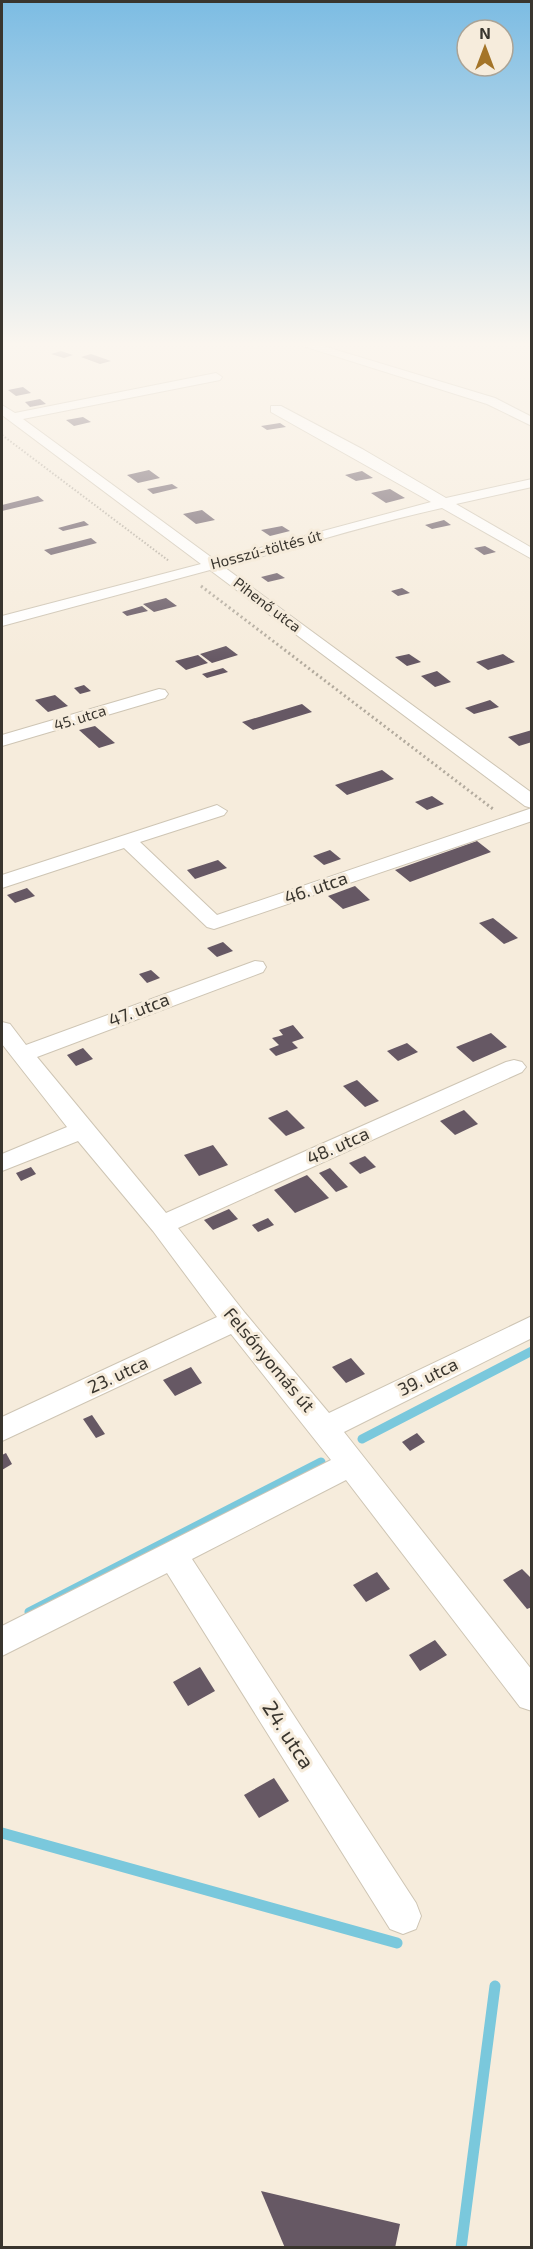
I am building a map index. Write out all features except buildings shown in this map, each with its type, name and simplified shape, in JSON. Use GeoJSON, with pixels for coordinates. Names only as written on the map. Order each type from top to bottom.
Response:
{"type":"FeatureCollection","features":[{"type":"Feature","properties":{"kind":"street","name":"Pihenő utca"},"geometry":{"type":"LineString","coordinates":[[59,451],[531,802]]}},
{"type":"Feature","properties":{"kind":"street"},"geometry":{"type":"LineString","coordinates":[[355,451],[531,555]]}},
{"type":"Feature","properties":{"kind":"street","name":"Hosszú-töltés út"},"geometry":{"type":"LineString","coordinates":[[2,621],[341,531],[386,516],[531,483]]}},
{"type":"Feature","properties":{"kind":"street","name":"45. utca"},"geometry":{"type":"LineString","coordinates":[[2,741],[159,694]]}},
{"type":"Feature","properties":{"kind":"street"},"geometry":{"type":"LineString","coordinates":[[2,882],[217,811]]}},
{"type":"Feature","properties":{"kind":"street","name":"46. utca"},"geometry":{"type":"LineString","coordinates":[[127,840],[214,923],[531,814]]}},
{"type":"Feature","properties":{"kind":"street","name":"47. utca"},"geometry":{"type":"LineString","coordinates":[[23,1054],[255,967]]}},
{"type":"Feature","properties":{"kind":"street","name":"Felsőnyomás út"},"geometry":{"type":"LineString","coordinates":[[2,1029],[82,1130],[162,1225],[235,1320],[325,1428],[350,1464],[531,1696]]}},
{"type":"Feature","properties":{"kind":"street","name":"48. utca"},"geometry":{"type":"LineString","coordinates":[[162,1225],[514,1067]]}},
{"type":"Feature","properties":{"kind":"street"},"geometry":{"type":"LineString","coordinates":[[2,1163],[82,1130]]}},
{"type":"Feature","properties":{"kind":"street","name":"23. utca"},"geometry":{"type":"LineString","coordinates":[[2,1430],[235,1320]]}},
{"type":"Feature","properties":{"kind":"street","name":"39. utca"},"geometry":{"type":"LineString","coordinates":[[325,1428],[531,1326]]}},
{"type":"Feature","properties":{"kind":"street"},"geometry":{"type":"LineString","coordinates":[[2,1641],[350,1464]]}},
{"type":"Feature","properties":{"kind":"street","name":"24. utca"},"geometry":{"type":"LineString","coordinates":[[172,1554],[403,1916]]}},
{"type":"Feature","properties":{"kind":"path"},"geometry":{"type":"LineString","coordinates":[[23,451],[510,822]]}},
{"type":"Feature","properties":{"kind":"waterway"},"geometry":{"type":"LineString","coordinates":[[362,1439],[532,1351]]}},
{"type":"Feature","properties":{"kind":"waterway"},"geometry":{"type":"LineString","coordinates":[[29,1612],[321,1462]]}},
{"type":"Feature","properties":{"kind":"waterway"},"geometry":{"type":"LineString","coordinates":[[2,1833],[397,1943]]}},
{"type":"Feature","properties":{"kind":"waterway"},"geometry":{"type":"LineString","coordinates":[[461,2248],[495,1986]]}}]}
